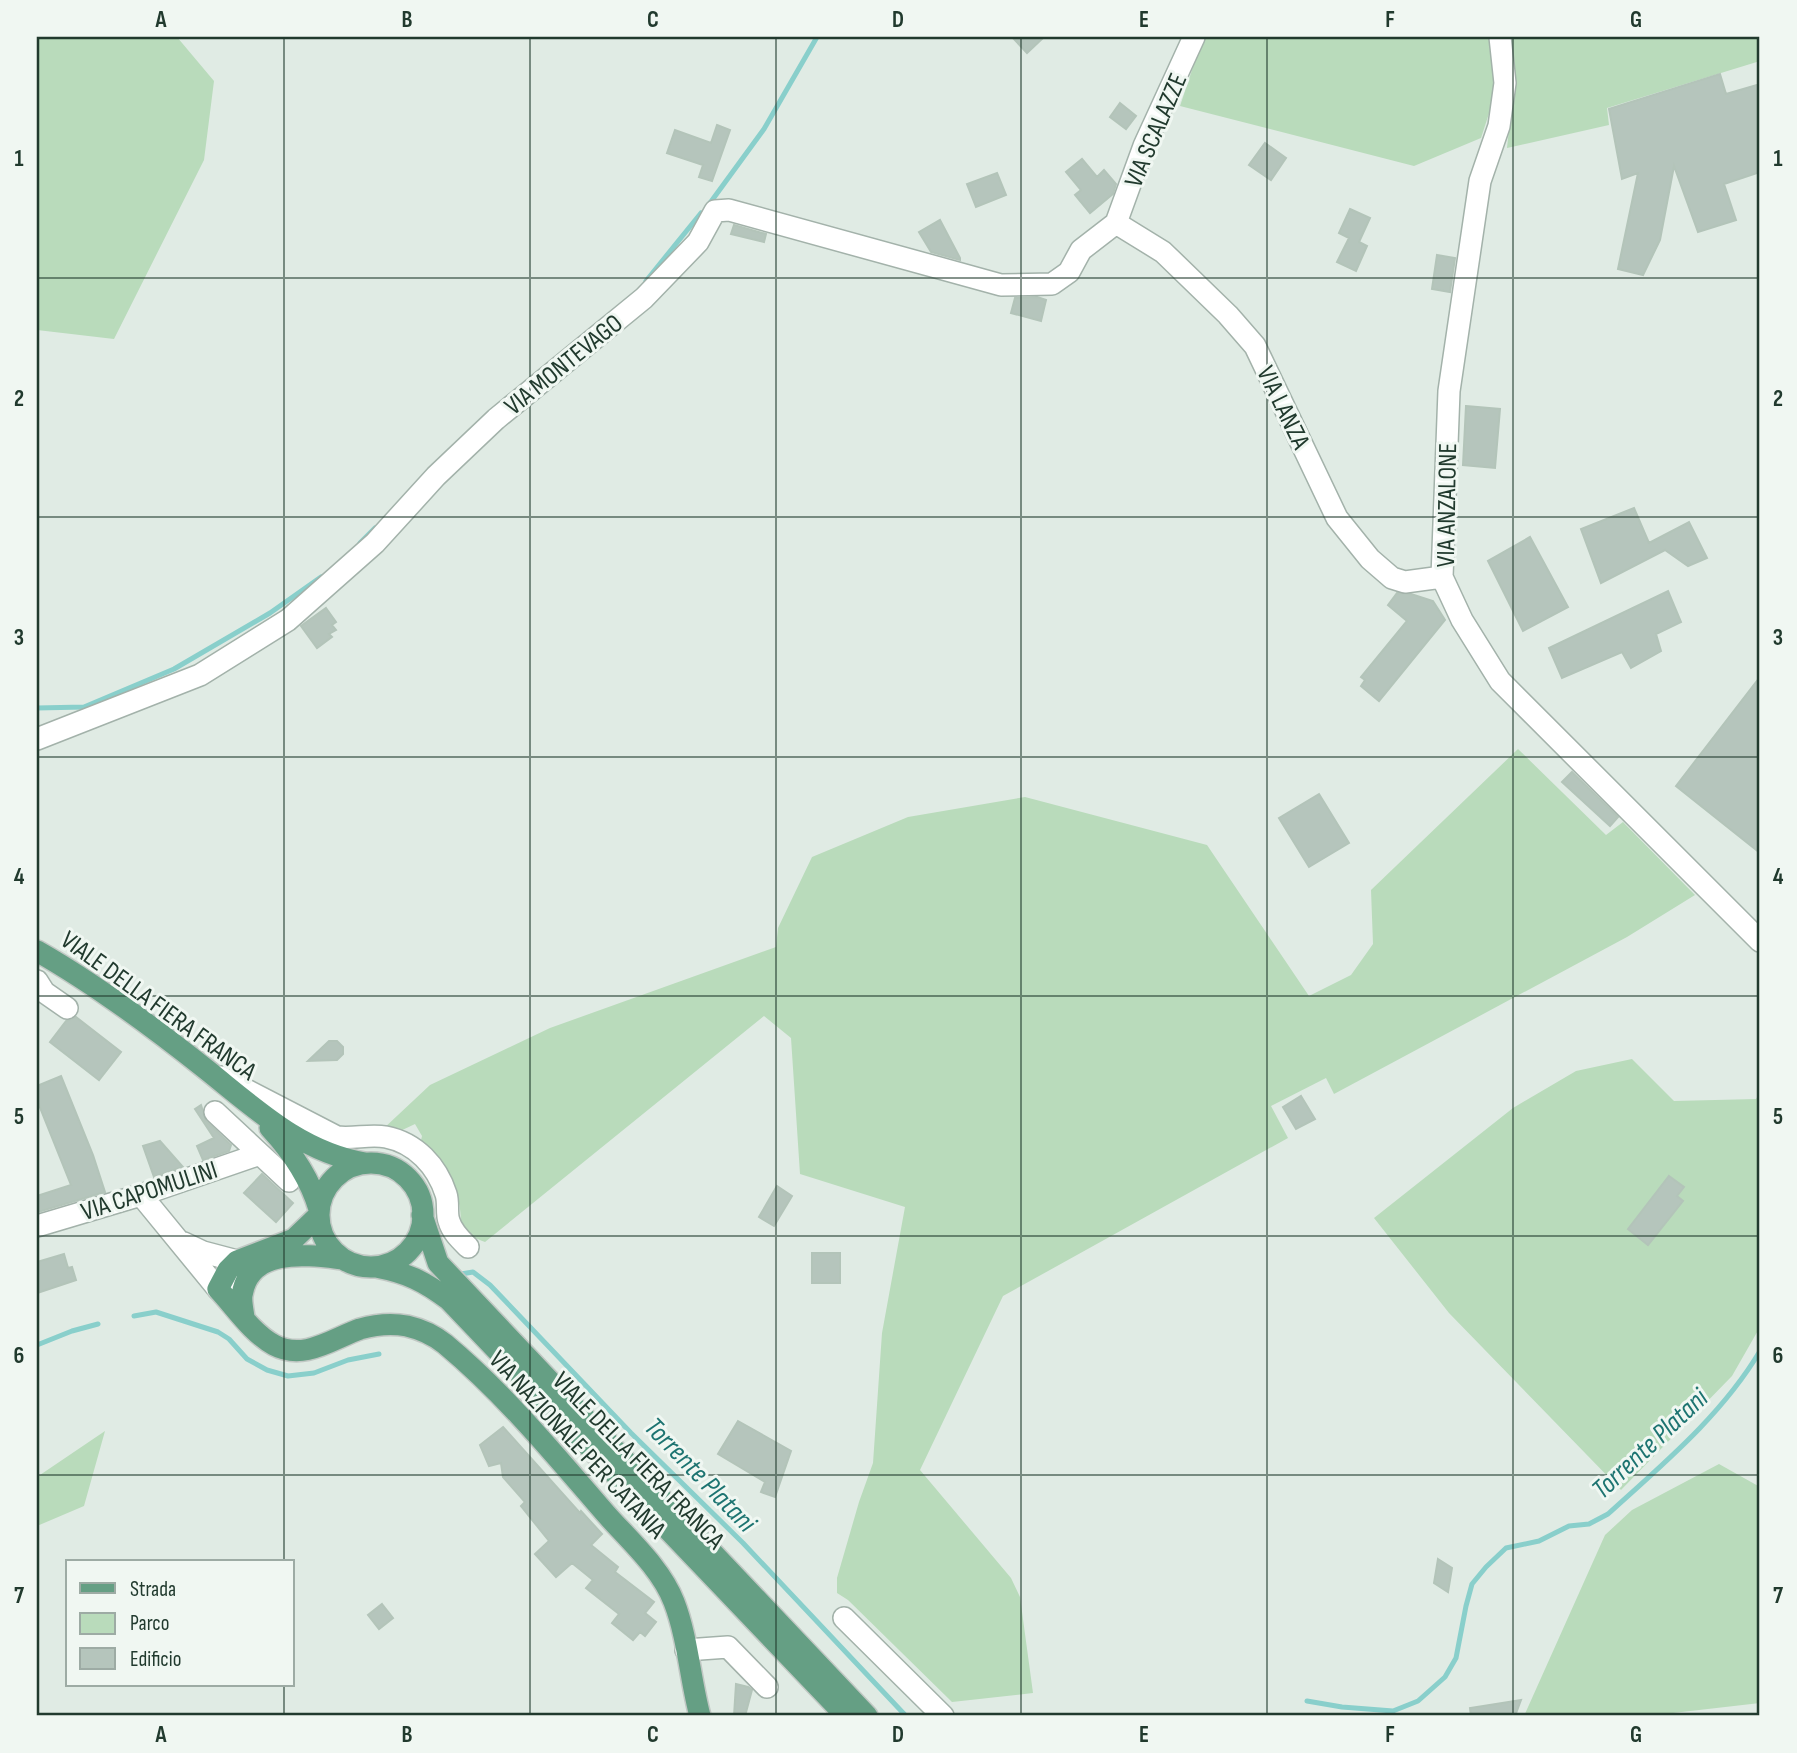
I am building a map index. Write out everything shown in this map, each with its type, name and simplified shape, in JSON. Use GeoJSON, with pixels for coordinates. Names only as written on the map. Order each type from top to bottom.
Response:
{"type":"FeatureCollection","features":[{"type":"Feature","properties":{"kind":"main road","name":"VIALE DELLA FIERA FRANCA"},"geometry":{"type":"LineString","coordinates":[[37,951],[111,998],[207,1070],[248,1105]]}},
{"type":"Feature","properties":{"kind":"main road"},"geometry":{"type":"LineString","coordinates":[[248,1105],[310,1147],[337,1158],[388,1166],[408,1179],[420,1198],[422,1215],[420,1233],[407,1252],[393,1262],[376,1267],[359,1266],[343,1259],[330,1248],[324,1238],[313,1189],[295,1159],[248,1105]]}},
{"type":"Feature","properties":{"kind":"main road"},"geometry":{"type":"LineString","coordinates":[[247,1264],[294,1239],[319,1212],[324,1192],[334,1178],[349,1168],[365,1163]]}},
{"type":"Feature","properties":{"kind":"main road","name":"VIALE DELLA FIERA FRANCA"},"geometry":{"type":"LineString","coordinates":[[422,1215],[438,1263],[867,1716]]}},
{"type":"Feature","properties":{"kind":"main road"},"geometry":{"type":"LineString","coordinates":[[218,1289],[228,1270],[284,1255],[302,1254],[343,1259]]}},
{"type":"Feature","properties":{"kind":"main road"},"geometry":{"type":"LineString","coordinates":[[244,1317],[242,1295],[249,1278],[247,1264]]}},
{"type":"Feature","properties":{"kind":"main road","name":"VIALE DELLA FIERA FRANCA"},"geometry":{"type":"LineString","coordinates":[[376,1267],[401,1272],[425,1282],[449,1300],[846,1716]]}},
{"type":"Feature","properties":{"kind":"main road","name":"VIA NAZIONALE PER CATANIA"},"geometry":{"type":"LineString","coordinates":[[218,1289],[259,1334],[285,1349],[300,1351],[317,1348],[361,1329],[385,1325],[407,1326],[426,1332],[443,1342],[512,1406],[652,1567],[673,1601],[700,1716]]}},
{"type":"Feature","properties":{"kind":"street","name":"VIA SCALAZZE"},"geometry":{"type":"LineString","coordinates":[[1116,223],[1144,146],[1194,37]]}},
{"type":"Feature","properties":{"kind":"street","name":"VIA ANZALONE"},"geometry":{"type":"LineString","coordinates":[[1500,37],[1505,83],[1499,126],[1480,181],[1449,391],[1443,576],[1462,620],[1500,681],[1760,940]]}},
{"type":"Feature","properties":{"kind":"street","name":"VIA MONTEVAGO"},"geometry":{"type":"LineString","coordinates":[[37,739],[200,675],[288,620],[375,543],[436,476],[496,419],[644,298],[698,242],[715,211],[729,210],[1001,285],[1052,284],[1069,272],[1081,250],[1116,223]]}},
{"type":"Feature","properties":{"kind":"street","name":"VIA LANZA"},"geometry":{"type":"LineString","coordinates":[[1116,223],[1163,252],[1228,315],[1255,346],[1337,518],[1370,559],[1392,578],[1405,582],[1443,576]]}},
{"type":"Feature","properties":{"kind":"street"},"geometry":{"type":"LineString","coordinates":[[37,981],[44,992],[67,1008]]}},
{"type":"Feature","properties":{"kind":"street"},"geometry":{"type":"LineString","coordinates":[[207,1070],[267,1098],[337,1137],[387,1137],[406,1144],[424,1156],[438,1172],[447,1197],[449,1221],[468,1247]]}},
{"type":"Feature","properties":{"kind":"street"},"geometry":{"type":"LineString","coordinates":[[215,1112],[289,1181]]}},
{"type":"Feature","properties":{"kind":"street","name":"VIA CAPOMULINI"},"geometry":{"type":"LineString","coordinates":[[37,1226],[141,1195],[260,1154]]}},
{"type":"Feature","properties":{"kind":"street"},"geometry":{"type":"LineString","coordinates":[[141,1195],[218,1289]]}},
{"type":"Feature","properties":{"kind":"street"},"geometry":{"type":"LineString","coordinates":[[176,1238],[203,1252],[247,1264]]}},
{"type":"Feature","properties":{"kind":"street"},"geometry":{"type":"LineString","coordinates":[[844,1619],[943,1716]]}},
{"type":"Feature","properties":{"kind":"street"},"geometry":{"type":"LineString","coordinates":[[686,1650],[728,1647],[767,1687]]}},
{"type":"Feature","properties":{"kind":"green space"},"geometry":{"type":"Polygon","coordinates":[[[37,37],[177,37],[214,81],[204,160],[114,339],[37,330],[37,37]]]}},
{"type":"Feature","properties":{"kind":"green space"},"geometry":{"type":"Polygon","coordinates":[[[1203,37],[1491,37],[1494,98],[1481,138],[1414,166],[1180,106],[1203,37]]]}},
{"type":"Feature","properties":{"kind":"green space"},"geometry":{"type":"Polygon","coordinates":[[[1508,37],[1760,37],[1760,61],[1607,108],[1609,125],[1507,148],[1513,78],[1508,37]]]}},
{"type":"Feature","properties":{"kind":"green space"},"geometry":{"type":"Polygon","coordinates":[[[1518,749],[1606,835],[1623,822],[1695,895],[1627,937],[1334,1094],[1326,1078],[1271,1106],[1288,1138],[1003,1296],[920,1470],[1011,1578],[1020,1597],[1033,1693],[952,1702],[848,1600],[837,1593],[837,1578],[873,1463],[882,1333],[905,1207],[800,1174],[791,1038],[764,1016],[485,1242],[463,1228],[459,1203],[453,1188],[420,1145],[422,1136],[415,1124],[396,1133],[382,1130],[430,1085],[550,1028],[776,947],[778,928],[812,857],[908,817],[1025,797],[1207,845],[1309,996],[1351,975],[1373,944],[1371,890],[1518,749]]]}},
{"type":"Feature","properties":{"kind":"green space"},"geometry":{"type":"Polygon","coordinates":[[[1632,1059],[1674,1101],[1756,1099],[1760,1092],[1760,1327],[1732,1376],[1621,1490],[1449,1313],[1374,1218],[1513,1108],[1576,1071],[1632,1059]]]}},
{"type":"Feature","properties":{"kind":"green space"},"geometry":{"type":"Polygon","coordinates":[[[105,1431],[84,1506],[37,1526],[37,1477],[105,1431]]]}},
{"type":"Feature","properties":{"kind":"green space"},"geometry":{"type":"Polygon","coordinates":[[[1719,1464],[1760,1487],[1760,1703],[1647,1716],[1524,1716],[1605,1535],[1632,1510],[1719,1464]]]}},
{"type":"Feature","properties":{"kind":"building"},"geometry":{"type":"Polygon","coordinates":[[[1012,37],[1044,37],[1027,53],[1012,37]]]}},
{"type":"Feature","properties":{"kind":"building"},"geometry":{"type":"Polygon","coordinates":[[[1720,74],[1726,94],[1760,84],[1760,172],[1724,184],[1736,220],[1698,232],[1674,166],[1660,240],[1643,275],[1618,269],[1638,173],[1622,179],[1609,109],[1720,74]]]}},
{"type":"Feature","properties":{"kind":"building"},"geometry":{"type":"Polygon","coordinates":[[[1120,103],[1136,116],[1126,129],[1110,117],[1120,103]]]}},
{"type":"Feature","properties":{"kind":"building"},"geometry":{"type":"Polygon","coordinates":[[[717,125],[730,130],[712,181],[699,177],[703,165],[667,153],[675,130],[711,143],[717,125]]]}},
{"type":"Feature","properties":{"kind":"building"},"geometry":{"type":"Polygon","coordinates":[[[1265,143],[1286,158],[1271,180],[1249,165],[1265,143]]]}},
{"type":"Feature","properties":{"kind":"building"},"geometry":{"type":"Polygon","coordinates":[[[1082,159],[1097,177],[1104,170],[1116,184],[1113,194],[1090,213],[1075,195],[1081,190],[1066,172],[1082,159]]]}},
{"type":"Feature","properties":{"kind":"building"},"geometry":{"type":"Polygon","coordinates":[[[997,173],[1006,195],[976,207],[967,184],[997,173]]]}},
{"type":"Feature","properties":{"kind":"building"},"geometry":{"type":"Polygon","coordinates":[[[1350,209],[1370,218],[1359,242],[1367,246],[1356,271],[1337,262],[1349,238],[1339,233],[1350,209]]]}},
{"type":"Feature","properties":{"kind":"building"},"geometry":{"type":"Polygon","coordinates":[[[940,220],[960,260],[931,252],[919,232],[940,220]]]}},
{"type":"Feature","properties":{"kind":"building"},"geometry":{"type":"Polygon","coordinates":[[[734,225],[766,234],[764,242],[731,234],[734,225]]]}},
{"type":"Feature","properties":{"kind":"building"},"geometry":{"type":"Polygon","coordinates":[[[1437,255],[1455,258],[1450,292],[1432,289],[1437,255]]]}},
{"type":"Feature","properties":{"kind":"building"},"geometry":{"type":"Polygon","coordinates":[[[1037,297],[1046,300],[1041,321],[1011,313],[1015,298],[1037,297]]]}},
{"type":"Feature","properties":{"kind":"building"},"geometry":{"type":"Polygon","coordinates":[[[1466,406],[1500,409],[1495,468],[1463,465],[1466,406]]]}},
{"type":"Feature","properties":{"kind":"building"},"geometry":{"type":"Polygon","coordinates":[[[1634,508],[1649,543],[1689,522],[1707,558],[1688,566],[1665,550],[1601,583],[1581,529],[1634,508]]]}},
{"type":"Feature","properties":{"kind":"building"},"geometry":{"type":"Polygon","coordinates":[[[1530,537],[1568,607],[1523,631],[1488,561],[1530,537]]]}},
{"type":"Feature","properties":{"kind":"building"},"geometry":{"type":"Polygon","coordinates":[[[1668,591],[1681,622],[1656,634],[1661,651],[1631,668],[1622,652],[1562,678],[1549,648],[1668,591]]]}},
{"type":"Feature","properties":{"kind":"building"},"geometry":{"type":"Polygon","coordinates":[[[1397,593],[1433,601],[1445,620],[1379,701],[1361,686],[1365,680],[1361,677],[1407,621],[1388,605],[1397,593]]]}},
{"type":"Feature","properties":{"kind":"building"},"geometry":{"type":"Polygon","coordinates":[[[326,608],[336,622],[332,625],[336,630],[329,634],[332,637],[317,648],[301,626],[326,608]]]}},
{"type":"Feature","properties":{"kind":"building"},"geometry":{"type":"Polygon","coordinates":[[[1760,677],[1760,853],[1676,786],[1760,677]]]}},
{"type":"Feature","properties":{"kind":"building"},"geometry":{"type":"Polygon","coordinates":[[[1572,772],[1618,817],[1610,826],[1562,782],[1572,772]]]}},
{"type":"Feature","properties":{"kind":"building"},"geometry":{"type":"Polygon","coordinates":[[[1319,794],[1349,843],[1309,867],[1279,818],[1319,794]]]}},
{"type":"Feature","properties":{"kind":"building"},"geometry":{"type":"Polygon","coordinates":[[[76,1017],[121,1052],[99,1080],[50,1042],[66,1021],[76,1017]]]}},
{"type":"Feature","properties":{"kind":"building"},"geometry":{"type":"Polygon","coordinates":[[[329,1041],[337,1041],[343,1047],[343,1054],[337,1060],[308,1061],[329,1041]]]}},
{"type":"Feature","properties":{"kind":"building"},"geometry":{"type":"Polygon","coordinates":[[[61,1076],[105,1192],[38,1212],[37,1196],[71,1185],[37,1100],[37,1086],[61,1076]]]}},
{"type":"Feature","properties":{"kind":"building"},"geometry":{"type":"Polygon","coordinates":[[[1301,1096],[1315,1119],[1296,1129],[1283,1107],[1301,1096]]]}},
{"type":"Feature","properties":{"kind":"building"},"geometry":{"type":"Polygon","coordinates":[[[201,1105],[206,1121],[231,1145],[229,1151],[203,1160],[197,1146],[214,1138],[195,1109],[201,1105]]]}},
{"type":"Feature","properties":{"kind":"building"},"geometry":{"type":"Polygon","coordinates":[[[160,1141],[183,1167],[154,1177],[143,1146],[160,1141]]]}},
{"type":"Feature","properties":{"kind":"building"},"geometry":{"type":"Polygon","coordinates":[[[262,1174],[293,1203],[276,1222],[244,1193],[262,1174]]]}},
{"type":"Feature","properties":{"kind":"building"},"geometry":{"type":"Polygon","coordinates":[[[1669,1176],[1684,1187],[1677,1196],[1683,1201],[1648,1245],[1628,1229],[1669,1176]]]}},
{"type":"Feature","properties":{"kind":"building"},"geometry":{"type":"Polygon","coordinates":[[[777,1186],[792,1196],[774,1226],[759,1217],[777,1186]]]}},
{"type":"Feature","properties":{"kind":"building"},"geometry":{"type":"Polygon","coordinates":[[[812,1253],[840,1253],[840,1283],[812,1283],[812,1253]]]}},
{"type":"Feature","properties":{"kind":"building"},"geometry":{"type":"Polygon","coordinates":[[[64,1254],[68,1268],[72,1267],[76,1280],[37,1293],[37,1262],[64,1254]]]}},
{"type":"Feature","properties":{"kind":"building"},"geometry":{"type":"Polygon","coordinates":[[[738,1421],[791,1451],[775,1497],[761,1492],[765,1482],[718,1454],[738,1421]]]}},
{"type":"Feature","properties":{"kind":"building"},"geometry":{"type":"Polygon","coordinates":[[[503,1427],[602,1534],[591,1545],[618,1567],[615,1572],[654,1602],[645,1613],[656,1622],[645,1636],[640,1632],[633,1640],[612,1623],[619,1614],[586,1588],[593,1580],[572,1563],[556,1577],[535,1554],[549,1541],[521,1506],[525,1502],[503,1477],[501,1463],[489,1466],[480,1445],[503,1427]]]}},
{"type":"Feature","properties":{"kind":"building"},"geometry":{"type":"Polygon","coordinates":[[[1438,1559],[1452,1568],[1448,1592],[1434,1583],[1438,1559]]]}},
{"type":"Feature","properties":{"kind":"building"},"geometry":{"type":"Polygon","coordinates":[[[382,1604],[393,1618],[379,1629],[368,1615],[382,1604]]]}},
{"type":"Feature","properties":{"kind":"building"},"geometry":{"type":"Polygon","coordinates":[[[736,1684],[752,1690],[745,1716],[734,1716],[736,1684]]]}},
{"type":"Feature","properties":{"kind":"building"},"geometry":{"type":"Polygon","coordinates":[[[1521,1700],[1515,1716],[1471,1716],[1470,1708],[1521,1700]]]}},
{"type":"Feature","properties":{"kind":"waterway"},"geometry":{"type":"LineString","coordinates":[[710,203],[764,129],[817,37]]}},
{"type":"Feature","properties":{"kind":"waterway"},"geometry":{"type":"LineString","coordinates":[[646,281],[701,213]]}},
{"type":"Feature","properties":{"kind":"waterway"},"geometry":{"type":"LineString","coordinates":[[360,543],[375,528]]}},
{"type":"Feature","properties":{"kind":"waterway"},"geometry":{"type":"LineString","coordinates":[[37,708],[84,707],[174,669],[270,613],[321,577]]}},
{"type":"Feature","properties":{"kind":"waterway","name":"Torrente Platani"},"geometry":{"type":"LineString","coordinates":[[461,1274],[473,1272],[490,1285],[631,1433],[743,1543],[906,1716]]}},
{"type":"Feature","properties":{"kind":"waterway","name":"Torrente Platani"},"geometry":{"type":"LineString","coordinates":[[134,1316],[156,1312],[218,1332],[229,1339],[247,1359],[267,1370],[288,1376],[314,1373],[348,1360],[379,1354]]}},
{"type":"Feature","properties":{"kind":"waterway","name":"Torrente Platani"},"geometry":{"type":"LineString","coordinates":[[37,1345],[98,1324]]}},
{"type":"Feature","properties":{"kind":"waterway","name":"Torrente Platani"},"geometry":{"type":"LineString","coordinates":[[1307,1701],[1393,1711],[1418,1701],[1445,1677],[1456,1658],[1472,1584],[1486,1567],[1506,1548],[1539,1541],[1569,1526],[1589,1524],[1608,1514],[1710,1418],[1760,1351]]}}]}
